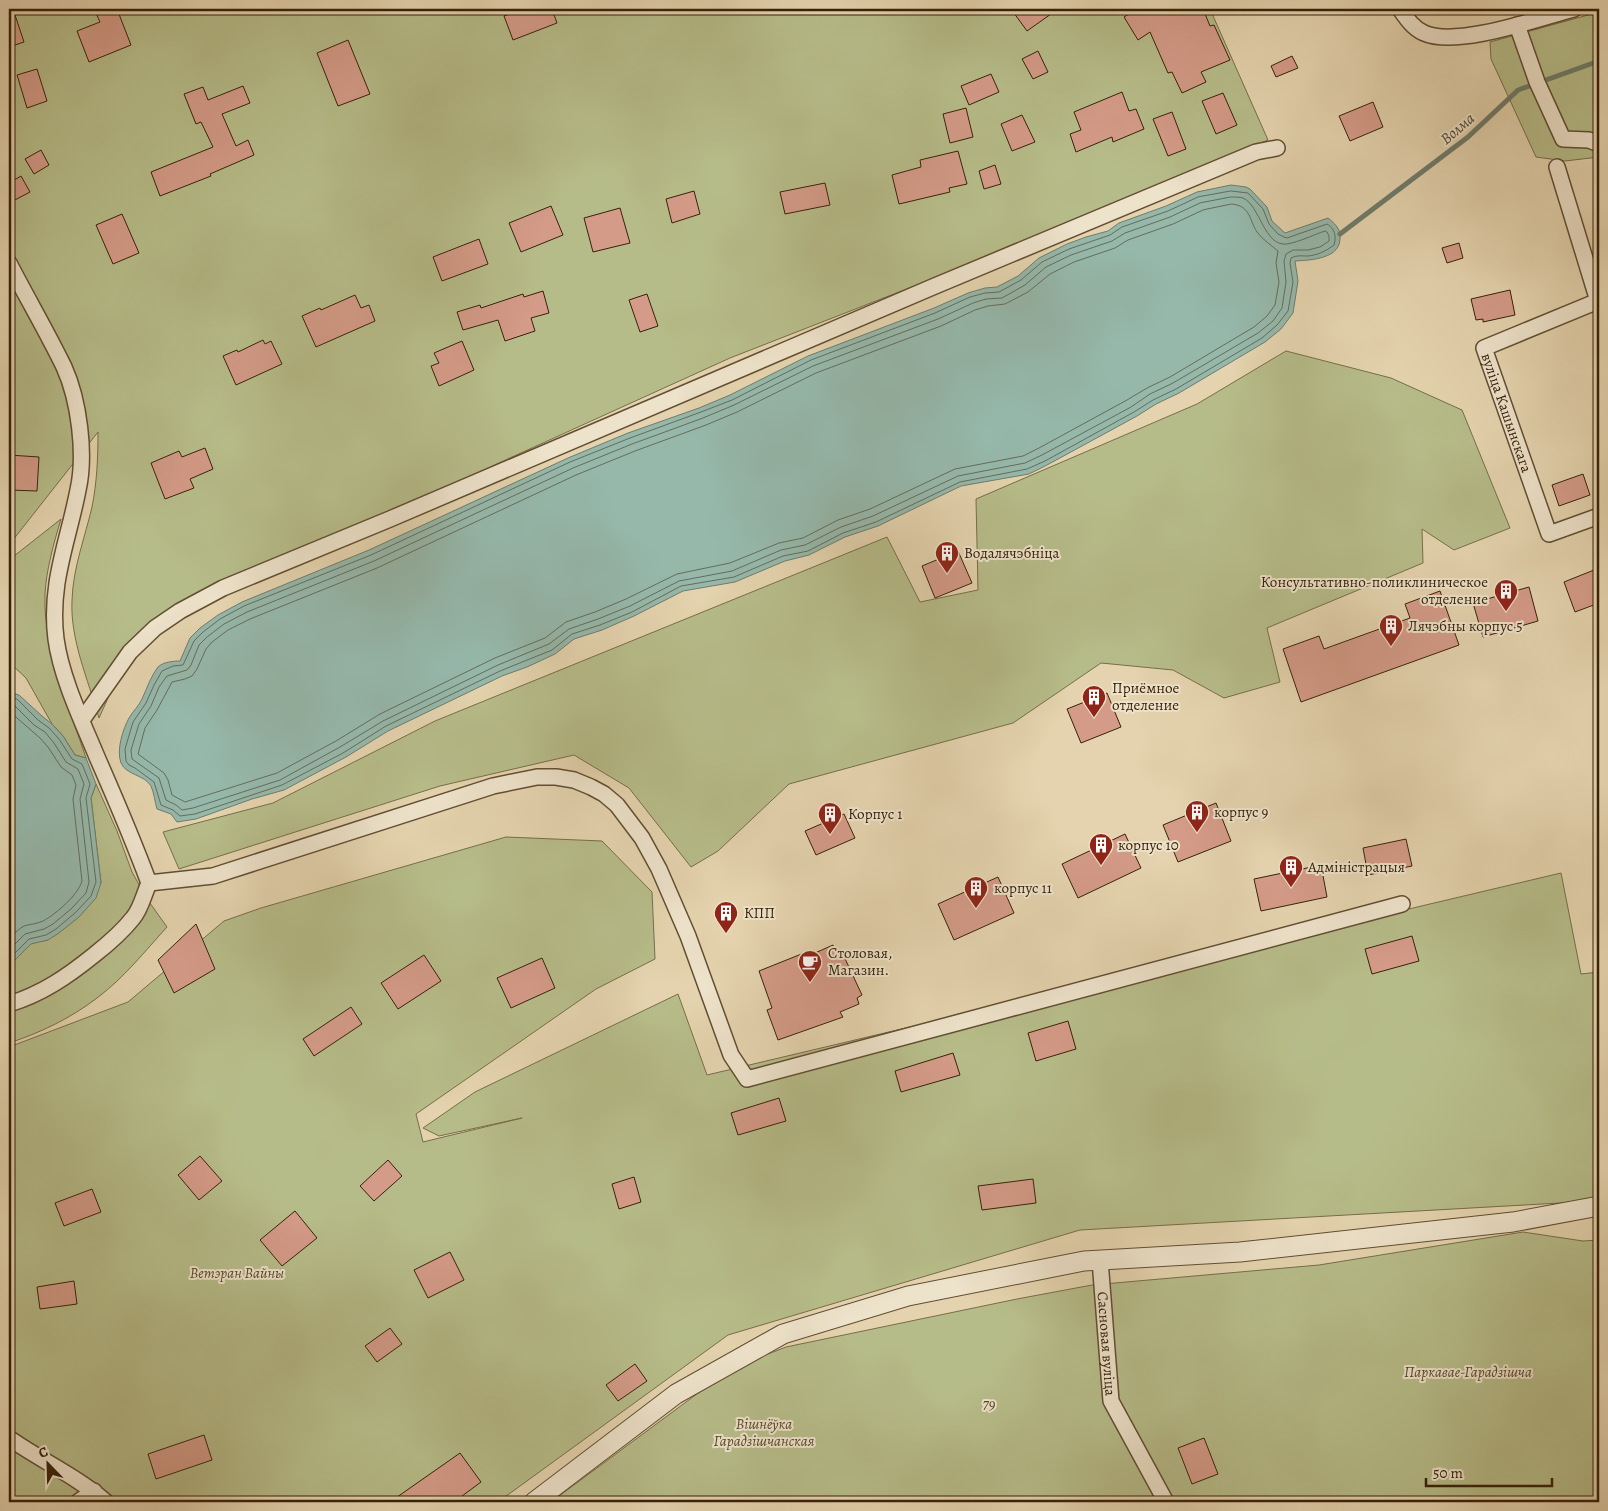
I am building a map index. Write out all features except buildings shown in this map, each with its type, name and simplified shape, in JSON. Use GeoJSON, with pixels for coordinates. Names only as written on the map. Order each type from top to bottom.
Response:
{"type":"FeatureCollection","features":[{"type":"Feature","properties":{"kind":"street"},"geometry":{"type":"LineString","coordinates":[[1400,9],[1413,26],[1424,33],[1456,38],[1517,25],[1574,9]]}},
{"type":"Feature","properties":{"kind":"street"},"geometry":{"type":"LineString","coordinates":[[1517,25],[1537,82],[1562,140],[1589,140],[1599,144]]}},
{"type":"Feature","properties":{"kind":"street"},"geometry":{"type":"LineString","coordinates":[[82,720],[130,652],[155,628],[180,611],[223,588],[935,286],[1256,152],[1277,148]]}},
{"type":"Feature","properties":{"kind":"street","name":"вуліца Кашынскага"},"geometry":{"type":"LineString","coordinates":[[1557,167],[1598,301],[1484,348],[1549,534],[1599,516]]}},
{"type":"Feature","properties":{"kind":"street"},"geometry":{"type":"LineString","coordinates":[[9,263],[64,368],[74,398],[81,447],[82,468],[60,562],[55,593],[54,616],[63,667],[82,720],[132,837],[149,883],[135,917],[113,940],[70,974],[48,988],[24,1000],[9,1004]]}},
{"type":"Feature","properties":{"kind":"street"},"geometry":{"type":"LineString","coordinates":[[149,883],[213,876],[493,786],[537,777],[556,777],[574,780],[604,794],[617,805],[642,838],[673,900],[707,986],[731,1055],[747,1079],[1402,904]]}},
{"type":"Feature","properties":{"kind":"street"},"geometry":{"type":"LineString","coordinates":[[534,1502],[676,1394],[783,1334],[908,1296],[1074,1263],[1240,1252],[1513,1222],[1599,1206]]}},
{"type":"Feature","properties":{"kind":"street","name":"Сасновая вуліца"},"geometry":{"type":"LineString","coordinates":[[1100,1260],[1111,1401],[1166,1502]]}},
{"type":"Feature","properties":{"kind":"street"},"geometry":{"type":"LineString","coordinates":[[9,1438],[30,1453],[94,1491],[106,1502]]}},
{"type":"Feature","properties":{"kind":"street"},"geometry":{"type":"LineString","coordinates":[[78,1502],[94,1491]]}},
{"type":"Feature","properties":{"kind":"green space"},"geometry":{"type":"Polygon","coordinates":[[[9,9],[1210,9],[1268,140],[1032,240],[730,358],[380,517],[153,632],[113,687],[99,718],[77,645],[72,615],[73,588],[77,564],[94,498],[98,432],[9,545],[9,9]]]}},
{"type":"Feature","properties":{"kind":"green space"},"geometry":{"type":"Polygon","coordinates":[[[1599,12],[1599,157],[1565,161],[1536,157],[1491,59],[1490,42],[1599,12]]]}},
{"type":"Feature","properties":{"kind":"green space"},"geometry":{"type":"Polygon","coordinates":[[[1286,351],[1391,378],[1462,410],[1510,528],[1454,550],[1422,529],[1423,563],[1267,628],[1280,682],[1224,698],[1173,670],[1101,663],[1013,723],[789,784],[718,851],[691,867],[629,788],[574,755],[440,786],[179,869],[163,832],[273,803],[435,721],[887,537],[920,602],[978,590],[976,499],[1197,404],[1286,351]]]}},
{"type":"Feature","properties":{"kind":"green space"},"geometry":{"type":"Polygon","coordinates":[[[61,519],[47,576],[45,615],[58,678],[86,758],[75,755],[63,736],[52,724],[26,678],[9,662],[9,560],[61,519]]]}},
{"type":"Feature","properties":{"kind":"green space"},"geometry":{"type":"Polygon","coordinates":[[[96,784],[117,831],[132,872],[147,899],[167,927],[125,973],[97,998],[55,1024],[9,1043],[9,966],[31,943],[48,940],[101,883],[91,798],[96,784]]]}},
{"type":"Feature","properties":{"kind":"green space","name":"Ветэран Вайны"},"geometry":{"type":"Polygon","coordinates":[[[506,837],[602,841],[652,892],[655,959],[596,989],[416,1114],[423,1142],[522,1118],[439,1136],[423,1128],[475,1092],[678,994],[707,1075],[1561,873],[1581,974],[1599,972],[1599,1197],[1578,1202],[1080,1230],[728,1335],[498,1502],[9,1502],[9,1047],[128,1002],[224,921],[261,908],[506,837]]]}},
{"type":"Feature","properties":{"kind":"green space","name":"Паркавае-Гарадзішча"},"geometry":{"type":"Polygon","coordinates":[[[1523,1232],[1583,1241],[1599,1240],[1599,1502],[551,1502],[709,1385],[763,1356],[786,1347],[1092,1285],[1319,1265],[1523,1232]]]}},
{"type":"Feature","properties":{"kind":"water"},"geometry":{"type":"Polygon","coordinates":[[[1231,185],[1250,189],[1267,207],[1272,221],[1285,233],[1328,218],[1340,233],[1339,244],[1331,254],[1324,257],[1295,261],[1298,281],[1293,313],[1281,329],[1265,342],[1179,393],[1047,465],[1029,474],[961,486],[878,526],[845,537],[809,555],[785,561],[735,582],[683,591],[634,616],[602,630],[574,639],[555,654],[502,676],[388,731],[346,757],[284,790],[196,819],[177,822],[171,814],[157,809],[151,786],[148,782],[123,767],[119,752],[125,728],[129,718],[141,702],[158,667],[165,663],[180,661],[190,638],[200,628],[218,615],[242,602],[369,550],[568,458],[628,433],[730,395],[808,356],[934,308],[968,293],[997,287],[1018,276],[1039,258],[1067,244],[1108,231],[1119,223],[1166,206],[1197,192],[1231,185]]]}},
{"type":"Feature","properties":{"kind":"water"},"geometry":{"type":"Polygon","coordinates":[[[9,692],[19,695],[52,724],[63,736],[75,755],[86,758],[96,784],[91,798],[101,883],[96,898],[79,917],[48,940],[31,944],[9,966],[9,692]]]}},
{"type":"Feature","properties":{"kind":"waterway","name":"Волма"},"geometry":{"type":"LineString","coordinates":[[1340,234],[1468,137],[1518,90],[1599,61]]}},
{"type":"Feature","properties":{"kind":"place","name":"Водалячэбніца"},"geometry":{"type":"Point","coordinates":[947,574]}},
{"type":"Feature","properties":{"kind":"place","name":"Консультативно-поликлиническое отделение"},"geometry":{"type":"Point","coordinates":[1506,612]}},
{"type":"Feature","properties":{"kind":"place","name":"Лячэбны корпус 5"},"geometry":{"type":"Point","coordinates":[1391,647]}},
{"type":"Feature","properties":{"kind":"place","name":"Приёмное отделение"},"geometry":{"type":"Point","coordinates":[1094,718]}},
{"type":"Feature","properties":{"kind":"place","name":"корпус 9"},"geometry":{"type":"Point","coordinates":[1197,833]}},
{"type":"Feature","properties":{"kind":"place","name":"Корпус 1"},"geometry":{"type":"Point","coordinates":[830,835]}},
{"type":"Feature","properties":{"kind":"place","name":"корпус 10"},"geometry":{"type":"Point","coordinates":[1101,866]}},
{"type":"Feature","properties":{"kind":"place","name":"Адміністрацыя"},"geometry":{"type":"Point","coordinates":[1291,888]}},
{"type":"Feature","properties":{"kind":"place","name":"корпус 11"},"geometry":{"type":"Point","coordinates":[976,909]}},
{"type":"Feature","properties":{"kind":"place","name":"КПП"},"geometry":{"type":"Point","coordinates":[726,934]}},
{"type":"Feature","properties":{"kind":"place","name":"Столовая, Магазин."},"geometry":{"type":"Point","coordinates":[810,983]}},
{"type":"Feature","properties":{"kind":"park label","name":"79"},"geometry":{"type":"Point","coordinates":[989,1404]}},
{"type":"Feature","properties":{"kind":"park label","name":"Вішнёўка Гарадзішчанская"},"geometry":{"type":"Point","coordinates":[764,1432]}}]}
